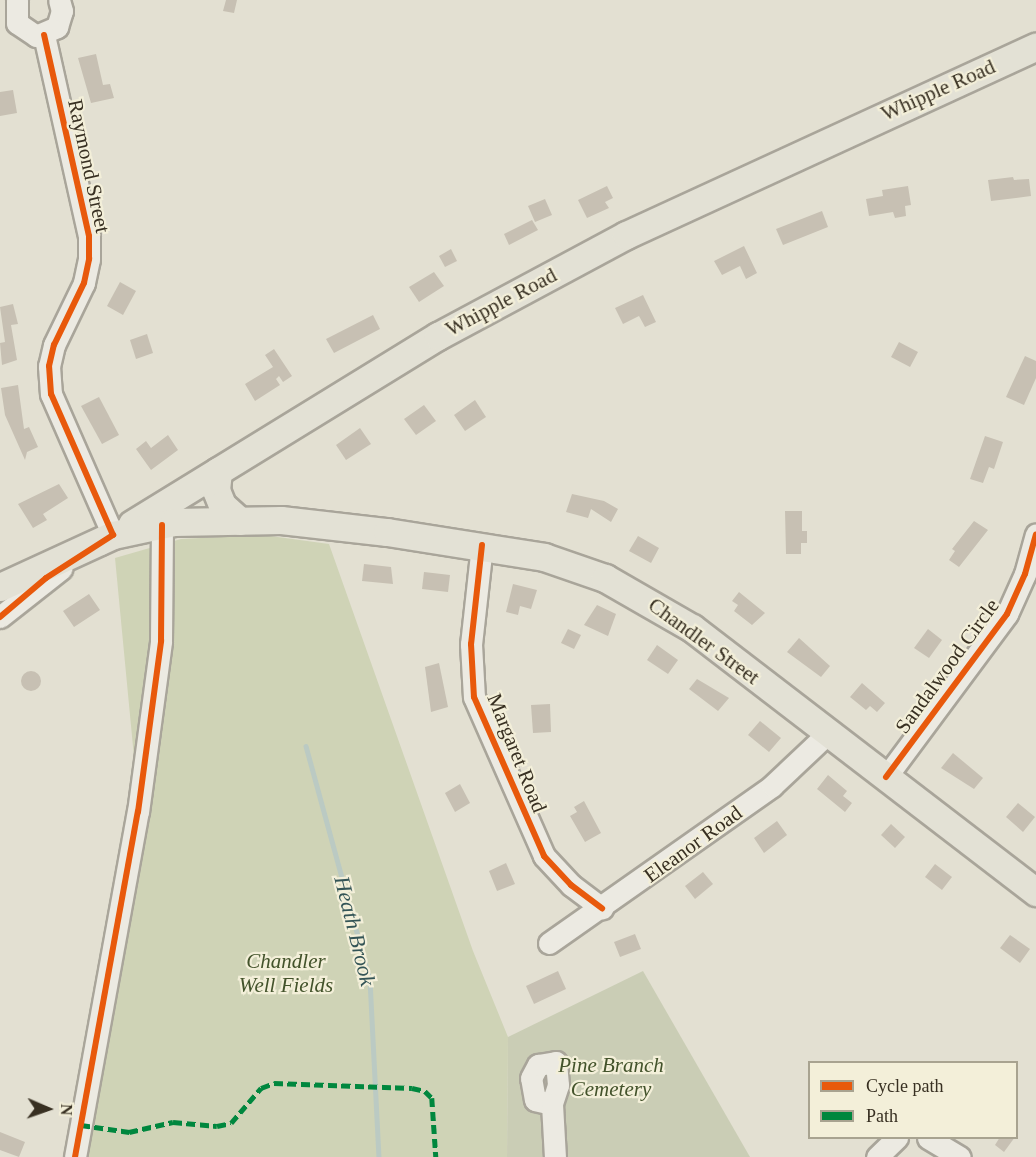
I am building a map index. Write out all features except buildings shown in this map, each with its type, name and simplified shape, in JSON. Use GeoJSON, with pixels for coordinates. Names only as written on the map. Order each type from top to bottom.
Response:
{"type":"FeatureCollection","features":[{"type":"Feature","properties":{"kind":"main road","name":"Whipple Road"},"geometry":{"type":"LineString","coordinates":[[113,535],[438,336],[626,235],[1036,46]]}},
{"type":"Feature","properties":{"kind":"main road"},"geometry":{"type":"LineString","coordinates":[[218,471],[216,490],[222,505],[240,521]]}},
{"type":"Feature","properties":{"kind":"main road","name":"Chandler Street"},"geometry":{"type":"LineString","coordinates":[[0,587],[113,535],[162,525],[240,521],[281,520],[482,545],[573,566],[649,600],[692,628],[827,734],[1036,892]]}},
{"type":"Feature","properties":{"kind":"street"},"geometry":{"type":"LineString","coordinates":[[17,0],[14,16],[22,29],[44,35],[61,20],[59,0]]}},
{"type":"Feature","properties":{"kind":"street","name":"Raymond Street"},"geometry":{"type":"LineString","coordinates":[[44,35],[89,236],[89,259],[84,283],[54,345],[49,366],[51,394],[113,535]]}},
{"type":"Feature","properties":{"kind":"street"},"geometry":{"type":"LineString","coordinates":[[75,1157],[138,812],[160,641],[162,525]]}},
{"type":"Feature","properties":{"kind":"street","name":"Sandalwood Circle"},"geometry":{"type":"LineString","coordinates":[[886,777],[1002,622],[1022,583],[1036,534]]}},
{"type":"Feature","properties":{"kind":"street","name":"Whipple Road"},"geometry":{"type":"LineString","coordinates":[[0,617],[46,579],[113,535]]}},
{"type":"Feature","properties":{"kind":"street","name":"Margaret Road"},"geometry":{"type":"LineString","coordinates":[[482,545],[471,644],[474,697],[544,856],[571,885],[602,908]]}},
{"type":"Feature","properties":{"kind":"street","name":"Eleanor Road"},"geometry":{"type":"LineString","coordinates":[[549,943],[602,908],[772,786],[827,734]]}},
{"type":"Feature","properties":{"kind":"street"},"geometry":{"type":"LineString","coordinates":[[552,1104],[555,1157]]}},
{"type":"Feature","properties":{"kind":"street"},"geometry":{"type":"LineString","coordinates":[[877,1157],[895,1139]]}},
{"type":"Feature","properties":{"kind":"street"},"geometry":{"type":"LineString","coordinates":[[931,1139],[960,1157]]}},
{"type":"Feature","properties":{"kind":"green space","name":"Chandler Well Fields"},"geometry":{"type":"Polygon","coordinates":[[[263,535],[329,544],[473,951],[508,1037],[507,1157],[64,1157],[136,778],[115,558],[181,539],[263,535]]]}},
{"type":"Feature","properties":{"kind":"green space","name":"Pine Branch Cemetery"},"geometry":{"type":"Polygon","coordinates":[[[643,971],[750,1157],[507,1157],[508,1037],[643,971]]]}},
{"type":"Feature","properties":{"kind":"waterway","name":"Heath Brook"},"geometry":{"type":"LineString","coordinates":[[306,746],[370,980],[379,1157]]}},
{"type":"Feature","properties":{"kind":"marked path"},"geometry":{"type":"LineString","coordinates":[[81,1125],[129,1132],[173,1122],[217,1126],[231,1123],[261,1088],[274,1083],[412,1088],[425,1091],[432,1098],[436,1157]]}},
{"type":"Feature","properties":{"kind":"cycle path"},"geometry":{"type":"LineString","coordinates":[[0,617],[46,578],[113,535],[51,394],[49,366],[54,345],[84,283],[89,259],[89,236],[44,35]]}},
{"type":"Feature","properties":{"kind":"cycle path"},"geometry":{"type":"LineString","coordinates":[[75,1157],[138,812],[161,641],[162,525]]}},
{"type":"Feature","properties":{"kind":"cycle path"},"geometry":{"type":"LineString","coordinates":[[886,777],[1007,614],[1025,574],[1036,534]]}},
{"type":"Feature","properties":{"kind":"cycle path"},"geometry":{"type":"LineString","coordinates":[[482,545],[471,644],[474,697],[544,856],[571,885],[602,908]]}}]}
